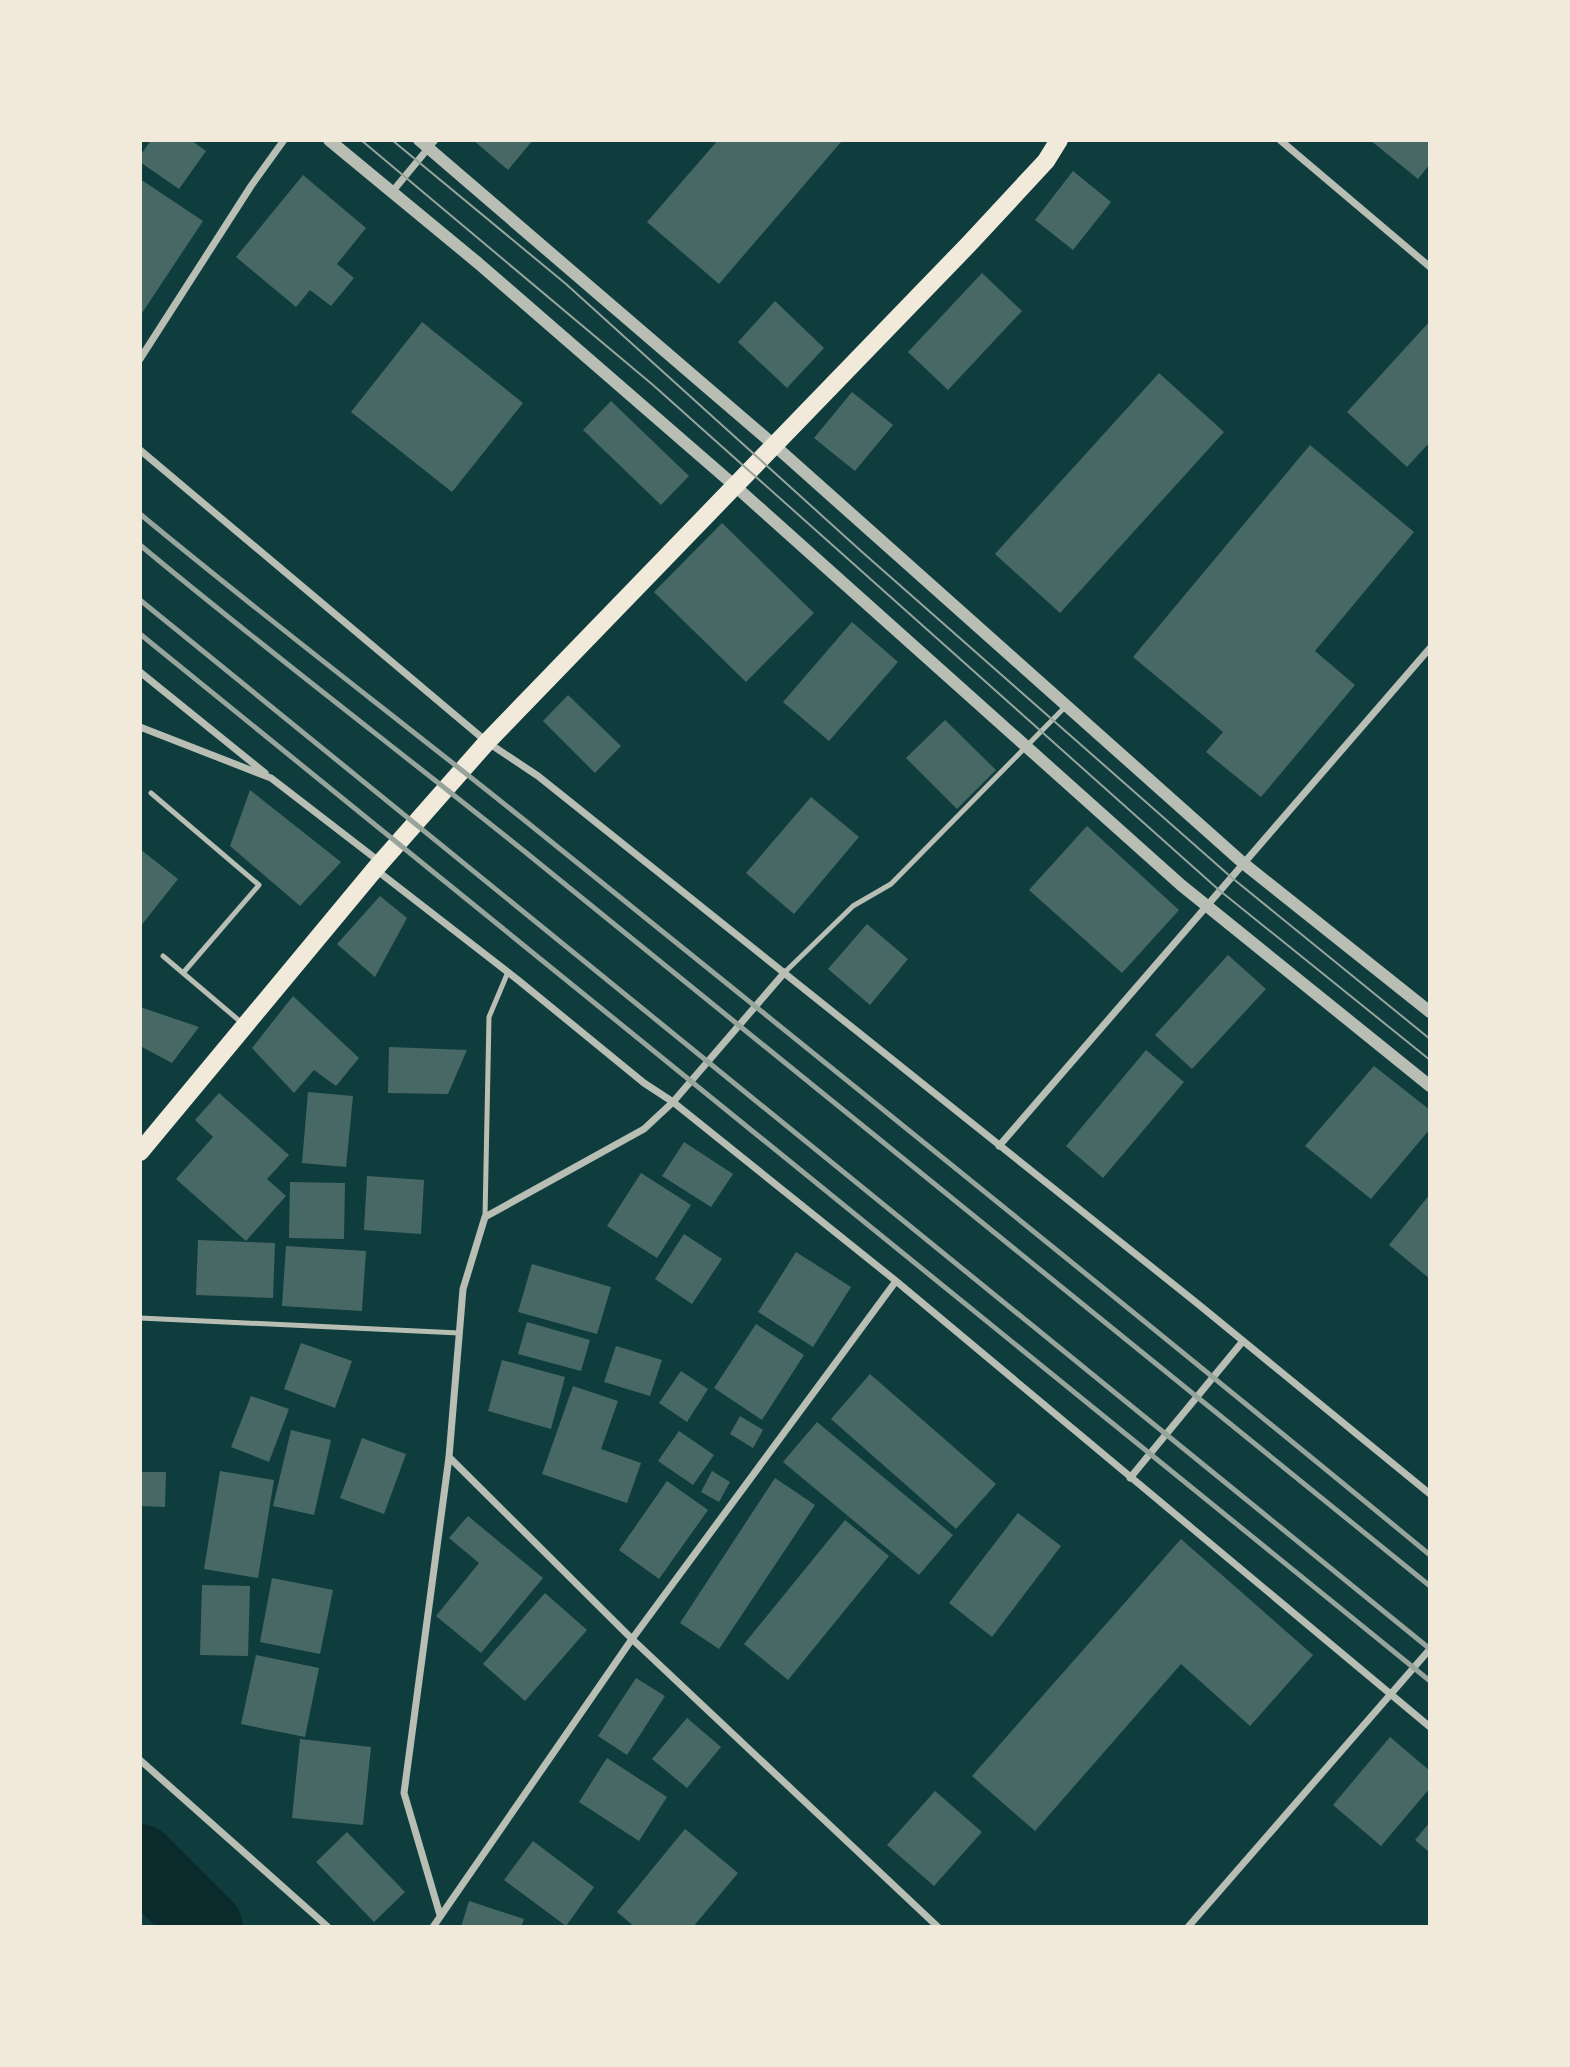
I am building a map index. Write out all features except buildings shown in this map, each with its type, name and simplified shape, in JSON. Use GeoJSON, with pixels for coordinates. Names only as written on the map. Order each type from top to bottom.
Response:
{"type":"FeatureCollection","features":[{"type":"Feature","properties":{"kind":"main road"},"geometry":{"type":"LineString","coordinates":[[140,1152],[378,865],[487,742],[1038,171],[1059,140]]}},
{"type":"Feature","properties":{"kind":"street"},"geometry":{"type":"LineString","coordinates":[[140,359],[251,186],[284,140]]}},
{"type":"Feature","properties":{"kind":"street"},"geometry":{"type":"LineString","coordinates":[[329,140],[735,486],[1206,905],[1430,1086]]}},
{"type":"Feature","properties":{"kind":"street"},"geometry":{"type":"LineString","coordinates":[[1280,140],[1430,267]]}},
{"type":"Feature","properties":{"kind":"street"},"geometry":{"type":"LineString","coordinates":[[392,192],[427,143],[774,446],[1243,863],[1430,1012]]}},
{"type":"Feature","properties":{"kind":"street"},"geometry":{"type":"LineString","coordinates":[[140,450],[487,742],[538,776],[785,972],[1430,1494]]}},
{"type":"Feature","properties":{"kind":"street"},"geometry":{"type":"LineString","coordinates":[[999,1146],[1430,648]]}},
{"type":"Feature","properties":{"kind":"street"},"geometry":{"type":"LineString","coordinates":[[140,672],[644,1083],[673,1102],[895,1281],[1430,1727]]}},
{"type":"Feature","properties":{"kind":"street"},"geometry":{"type":"LineString","coordinates":[[140,727],[271,778]]}},
{"type":"Feature","properties":{"kind":"street"},"geometry":{"type":"LineString","coordinates":[[440,1915],[404,1793],[449,1457],[463,1289],[485,1217],[644,1129],[673,1102],[785,972]]}},
{"type":"Feature","properties":{"kind":"street"},"geometry":{"type":"LineString","coordinates":[[433,1927],[632,1639],[895,1281]]}},
{"type":"Feature","properties":{"kind":"street"},"geometry":{"type":"LineString","coordinates":[[1130,1478],[1243,1341]]}},
{"type":"Feature","properties":{"kind":"street"},"geometry":{"type":"LineString","coordinates":[[449,1457],[632,1639],[938,1927]]}},
{"type":"Feature","properties":{"kind":"street"},"geometry":{"type":"LineString","coordinates":[[1188,1927],[1430,1649]]}},
{"type":"Feature","properties":{"kind":"street"},"geometry":{"type":"LineString","coordinates":[[140,1760],[328,1927]]}},
{"type":"Feature","properties":{"kind":"lane"},"geometry":{"type":"LineString","coordinates":[[785,972],[853,906],[891,884],[1066,705]]}},
{"type":"Feature","properties":{"kind":"lane"},"geometry":{"type":"LineString","coordinates":[[151,793],[259,885],[183,974]]}},
{"type":"Feature","properties":{"kind":"lane"},"geometry":{"type":"LineString","coordinates":[[163,956],[245,1026]]}},
{"type":"Feature","properties":{"kind":"lane"},"geometry":{"type":"LineString","coordinates":[[485,1217],[489,1017],[509,972]]}},
{"type":"Feature","properties":{"kind":"lane"},"geometry":{"type":"LineString","coordinates":[[140,1318],[459,1333]]}},
{"type":"Feature","properties":{"kind":"waterway"},"geometry":{"type":"LineString","coordinates":[[140,1860],[207,1927]]}},
{"type":"Feature","properties":{"kind":"tram line"},"geometry":{"type":"LineString","coordinates":[[361,140],[653,385],[1219,890],[1430,1060]]}},
{"type":"Feature","properties":{"kind":"tram line"},"geometry":{"type":"LineString","coordinates":[[392,140],[566,284],[861,551],[1231,877],[1430,1039]]}},
{"type":"Feature","properties":{"kind":"railway"},"geometry":{"type":"LineString","coordinates":[[140,514],[518,815],[1430,1555]]}},
{"type":"Feature","properties":{"kind":"railway"},"geometry":{"type":"LineString","coordinates":[[140,545],[751,1034],[1430,1586]]}},
{"type":"Feature","properties":{"kind":"railway"},"geometry":{"type":"LineString","coordinates":[[140,600],[1430,1649]]}},
{"type":"Feature","properties":{"kind":"railway"},"geometry":{"type":"LineString","coordinates":[[140,634],[1430,1681]]}}]}
